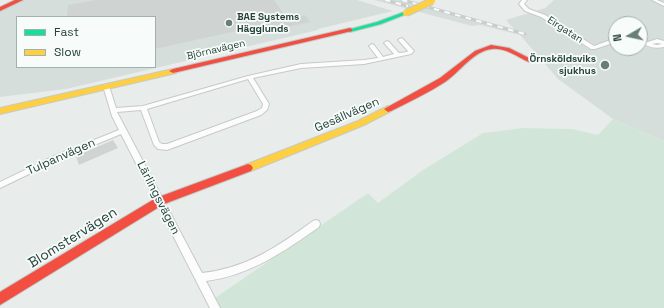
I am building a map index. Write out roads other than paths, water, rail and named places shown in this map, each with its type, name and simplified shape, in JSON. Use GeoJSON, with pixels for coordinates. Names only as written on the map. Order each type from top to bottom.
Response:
{"type":"FeatureCollection","features":[{"type":"Feature","properties":{"kind":"street"},"geometry":{"type":"LineString","coordinates":[[0,9],[20,0]]}},
{"type":"Feature","properties":{"kind":"street","name":"Björnavägen"},"geometry":{"type":"LineString","coordinates":[[0,111],[379,23],[406,14],[432,0]]}},
{"type":"Feature","properties":{"kind":"street","name":"Eirgatan"},"geometry":{"type":"LineString","coordinates":[[525,0],[522,4],[527,10],[543,16],[593,48],[608,43]]}},
{"type":"Feature","properties":{"kind":"street"},"geometry":{"type":"LineString","coordinates":[[654,0],[664,5]]}},
{"type":"Feature","properties":{"kind":"street"},"geometry":{"type":"LineString","coordinates":[[113,110],[143,108],[250,77],[307,65],[361,62],[398,56],[410,52],[401,40]]}},
{"type":"Feature","properties":{"kind":"street"},"geometry":{"type":"LineString","coordinates":[[387,43],[398,56]]}},
{"type":"Feature","properties":{"kind":"street"},"geometry":{"type":"LineString","coordinates":[[648,45],[658,48],[664,44]]}},
{"type":"Feature","properties":{"kind":"street"},"geometry":{"type":"LineString","coordinates":[[372,46],[382,59]]}},
{"type":"Feature","properties":{"kind":"street","name":"Gesällvägen"},"geometry":{"type":"LineString","coordinates":[[160,201],[282,156],[361,123],[445,79],[465,61],[483,49],[492,47],[505,48],[532,61]]}},
{"type":"Feature","properties":{"kind":"street"},"geometry":{"type":"LineString","coordinates":[[143,108],[156,143],[160,147],[168,147],[266,109],[266,104],[250,77]]}},
{"type":"Feature","properties":{"kind":"street","name":"Lärlingsvägen"},"geometry":{"type":"LineString","coordinates":[[106,86],[113,110],[123,131],[215,308]]}},
{"type":"Feature","properties":{"kind":"street","name":"Tulpanvägen"},"geometry":{"type":"LineString","coordinates":[[0,185],[56,158],[123,131]]}},
{"type":"Feature","properties":{"kind":"street","name":"Blomstervägen"},"geometry":{"type":"LineString","coordinates":[[0,299],[160,201]]}},
{"type":"Feature","properties":{"kind":"street"},"geometry":{"type":"LineString","coordinates":[[199,278],[223,275],[253,265],[286,246],[316,224]]}},
{"type":"Feature","properties":{"kind":"railway"},"geometry":{"type":"LineString","coordinates":[[385,0],[408,6]]}},
{"type":"Feature","properties":{"kind":"railway"},"geometry":{"type":"LineString","coordinates":[[402,0],[525,34]]}},
{"type":"Feature","properties":{"kind":"place","name":"BAE Systems Hägglunds"},"geometry":{"type":"Point","coordinates":[229,23]}},
{"type":"Feature","properties":{"kind":"place","name":"Örnsköldsviks sjukhus"},"geometry":{"type":"Point","coordinates":[605,65]}}]}
